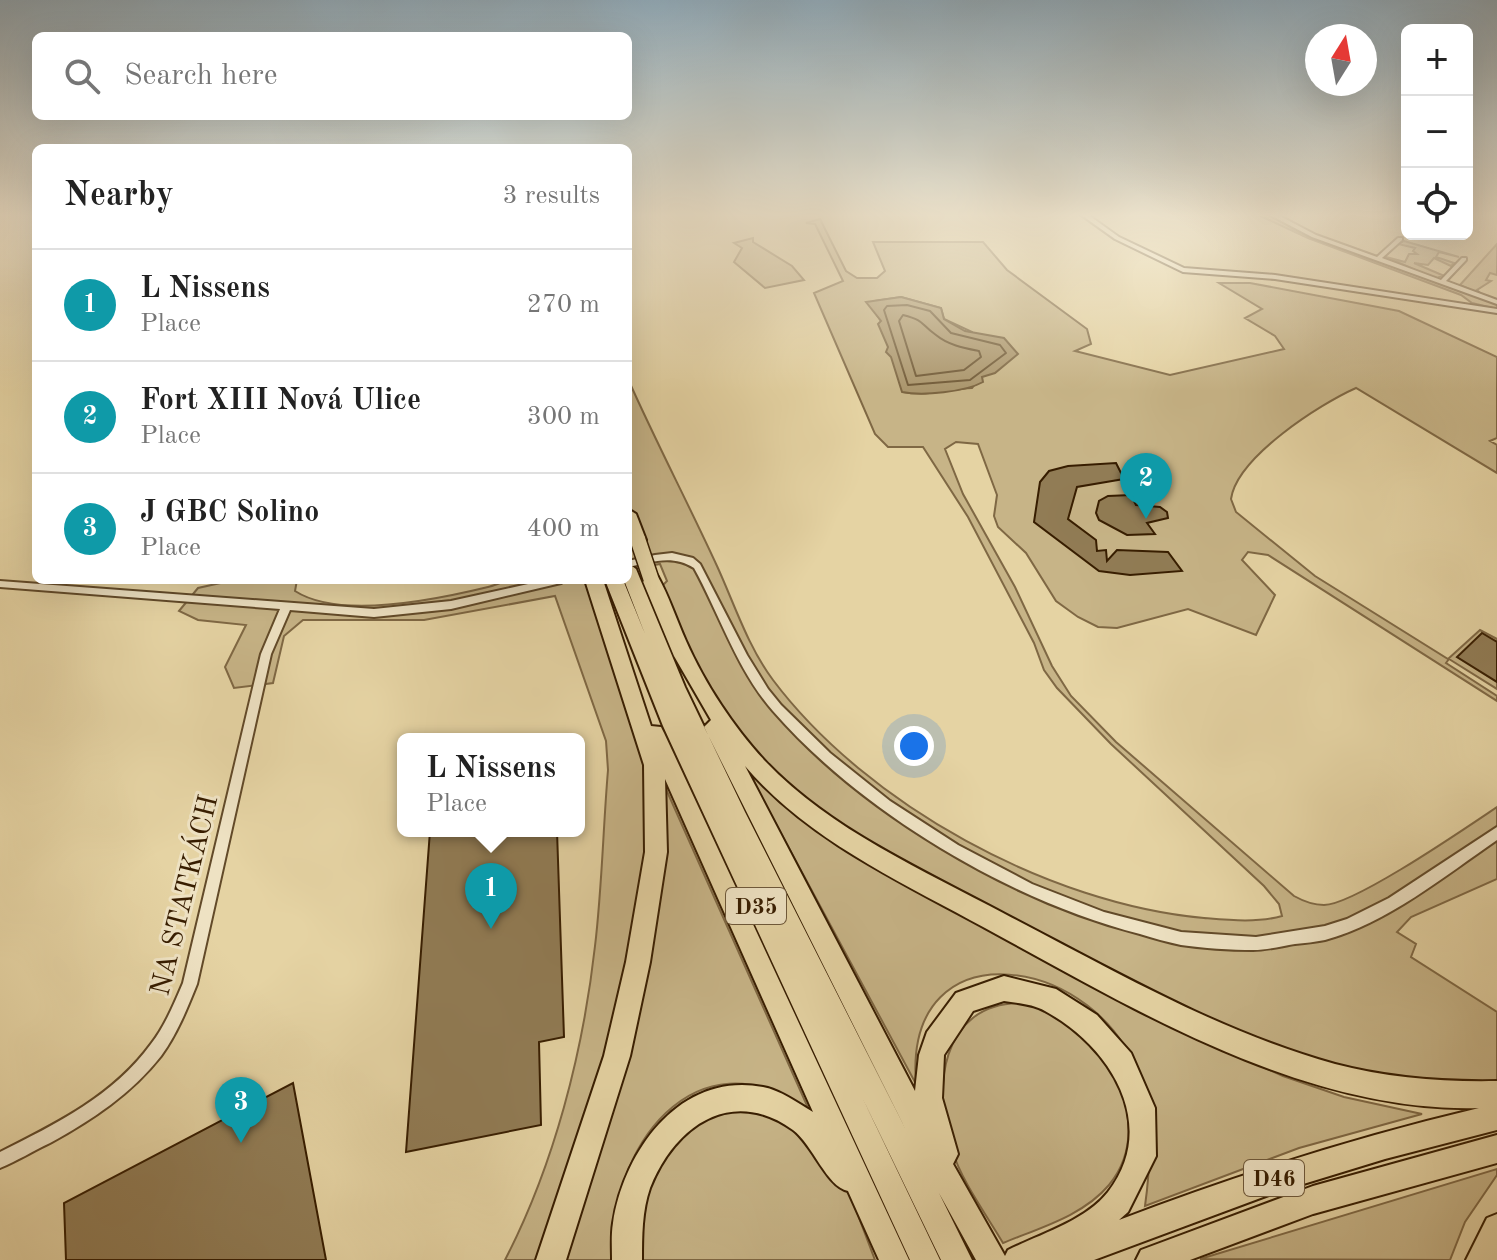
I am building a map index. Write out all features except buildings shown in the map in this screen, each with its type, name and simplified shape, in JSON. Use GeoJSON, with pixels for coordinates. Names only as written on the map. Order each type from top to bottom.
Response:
{"type":"FeatureCollection","features":[{"type":"Feature","properties":{"kind":"highway"},"geometry":{"type":"LineString","coordinates":[[632,524],[638,540],[632,553]]}},
{"type":"Feature","properties":{"kind":"highway"},"geometry":{"type":"LineString","coordinates":[[551,1260],[617,1056],[638,962],[656,852],[654,765],[625,668],[620,584]]}},
{"type":"Feature","properties":{"kind":"highway","name":"D35"},"geometry":{"type":"LineString","coordinates":[[622,584],[679,740],[928,1211],[957,1260]]}},
{"type":"Feature","properties":{"kind":"highway"},"geometry":{"type":"LineString","coordinates":[[624,584],[679,646],[727,731],[776,786],[832,827],[940,891],[1173,1011],[1312,1070],[1405,1092],[1497,1094]]}},
{"type":"Feature","properties":{"kind":"highway"},"geometry":{"type":"LineString","coordinates":[[679,646],[928,1211]]}},
{"type":"Feature","properties":{"kind":"highway"},"geometry":{"type":"LineString","coordinates":[[625,668],[928,1211]]}},
{"type":"Feature","properties":{"kind":"highway"},"geometry":{"type":"LineString","coordinates":[[894,1260],[928,1211],[938,1139],[931,1107],[930,1064],[940,1031],[960,1008],[992,992],[1028,991],[1060,1002],[1099,1030],[1126,1069],[1141,1114],[1141,1153],[1128,1189],[1102,1217],[1018,1260]]}},
{"type":"Feature","properties":{"kind":"highway"},"geometry":{"type":"LineString","coordinates":[[627,1260],[629,1205],[646,1158],[664,1134],[687,1114],[725,1100],[765,1101],[803,1121],[828,1149],[988,1252]]}},
{"type":"Feature","properties":{"kind":"highway","name":"D46"},"geometry":{"type":"LineString","coordinates":[[1058,1260],[1261,1182],[1374,1148],[1497,1117]]}},
{"type":"Feature","properties":{"kind":"highway","name":"D46"},"geometry":{"type":"LineString","coordinates":[[1151,1260],[1313,1200],[1497,1149]]}},
{"type":"Feature","properties":{"kind":"highway","name":"D35"},"geometry":{"type":"LineString","coordinates":[[925,1260],[928,1211]]}},
{"type":"Feature","properties":{"kind":"highway"},"geometry":{"type":"LineString","coordinates":[[1481,1260],[1497,1228]]}},
{"type":"Feature","properties":{"kind":"street"},"geometry":{"type":"LineString","coordinates":[[1220,273],[1275,277],[1409,300],[1497,311]]}},
{"type":"Feature","properties":{"kind":"street"},"geometry":{"type":"LineString","coordinates":[[1418,273],[1497,302]]}},
{"type":"Feature","properties":{"kind":"street"},"geometry":{"type":"LineString","coordinates":[[1442,282],[1451,273]]}},
{"type":"Feature","properties":{"kind":"street"},"geometry":{"type":"LineString","coordinates":[[632,573],[667,556],[686,558],[697,566],[733,641],[776,706],[840,771],[892,811],[982,866],[1056,900],[1120,921],[1182,936],[1230,942],[1284,940],[1323,933],[1372,915],[1497,833]]}},
{"type":"Feature","properties":{"kind":"street"},"geometry":{"type":"LineString","coordinates":[[0,584],[360,613],[410,611],[470,602],[544,584]]}},
{"type":"Feature","properties":{"kind":"street","name":"NA STATKÁCH"},"geometry":{"type":"LineString","coordinates":[[0,1160],[77,1121],[108,1101],[154,1056],[169,1033],[190,984],[266,654],[286,608]]}},
{"type":"Feature","properties":{"kind":"shaded area"},"geometry":{"type":"Polygon","coordinates":[[[747,273],[798,273],[804,280],[765,288],[747,273]]]}},
{"type":"Feature","properties":{"kind":"shaded area"},"geometry":{"type":"Polygon","coordinates":[[[839,273],[849,273],[857,278],[877,278],[883,273],[1011,273],[1087,329],[1091,344],[1075,351],[1170,375],[1284,349],[1275,336],[1245,318],[1262,309],[1219,283],[1250,283],[1399,311],[1497,357],[1497,438],[1490,441],[1497,445],[1497,473],[1356,388],[1322,406],[1282,434],[1248,466],[1231,499],[1236,512],[1315,576],[1448,659],[1480,630],[1497,639],[1497,689],[1449,659],[1446,663],[1497,696],[1497,701],[1268,555],[1248,552],[1242,560],[1275,595],[1256,635],[1188,609],[1117,628],[1098,627],[1056,601],[1026,553],[998,527],[994,516],[997,495],[978,444],[956,442],[945,449],[963,494],[1015,587],[1052,666],[1071,696],[1116,742],[1294,896],[1320,905],[1339,902],[1410,864],[1497,807],[1497,879],[1411,917],[1397,932],[1416,944],[1411,957],[1497,1012],[1497,1087],[1434,1087],[1367,1075],[1311,1059],[1201,1016],[1094,964],[863,841],[792,793],[749,749],[730,724],[699,670],[663,585],[667,581],[660,564],[632,569],[632,388],[764,667],[812,726],[858,768],[910,807],[966,841],[1024,870],[1084,892],[1145,909],[1204,918],[1253,920],[1282,916],[1279,904],[1264,886],[1111,744],[1057,688],[1044,670],[1034,643],[968,517],[923,447],[888,447],[875,434],[814,293],[843,281],[839,273]],[[901,297],[875,301],[873,309],[881,321],[903,392],[929,393],[972,388],[981,377],[972,332],[944,319],[941,308],[901,297]]]}},
{"type":"Feature","properties":{"kind":"shaded area"},"geometry":{"type":"Polygon","coordinates":[[[1401,273],[1410,273],[1497,303],[1497,309],[1472,303],[1461,295],[1401,273]]]}},
{"type":"Feature","properties":{"kind":"shaded area"},"geometry":{"type":"Polygon","coordinates":[[[1422,273],[1442,275],[1436,279],[1422,273]]]}},
{"type":"Feature","properties":{"kind":"shaded area"},"geometry":{"type":"Polygon","coordinates":[[[1471,273],[1497,273],[1490,273],[1486,280],[1491,281],[1477,290],[1482,295],[1460,285],[1471,273]]]}},
{"type":"Feature","properties":{"kind":"shaded area"},"geometry":{"type":"Polygon","coordinates":[[[216,584],[296,584],[295,591],[314,600],[363,606],[444,597],[498,584],[587,584],[647,768],[648,844],[635,929],[604,1059],[537,1260],[505,1260],[552,1147],[583,1027],[597,924],[608,770],[606,741],[555,596],[424,620],[303,620],[284,636],[273,683],[234,688],[225,667],[246,625],[198,620],[179,611],[198,588],[216,584]]]}},
{"type":"Feature","properties":{"kind":"shaded area"},"geometry":{"type":"Polygon","coordinates":[[[748,772],[821,832],[1138,1011],[1283,1076],[1344,1097],[1422,1114],[1299,1148],[1145,1206],[1149,1158],[1146,1111],[1139,1079],[1119,1038],[1087,1005],[1049,984],[1009,975],[971,979],[940,997],[920,1032],[916,1084],[748,772]]]}},
{"type":"Feature","properties":{"kind":"shaded area"},"geometry":{"type":"Polygon","coordinates":[[[666,789],[809,1110],[767,1089],[729,1084],[695,1093],[666,1113],[642,1142],[625,1178],[615,1218],[612,1260],[564,1260],[601,1145],[645,968],[655,909],[666,789]]]}},
{"type":"Feature","properties":{"kind":"shaded area"},"geometry":{"type":"Polygon","coordinates":[[[1020,1003],[1047,1011],[1072,1026],[1095,1047],[1112,1073],[1124,1101],[1129,1130],[1124,1158],[1109,1185],[1098,1196],[1060,1220],[1003,1243],[956,1162],[946,1126],[944,1077],[948,1054],[958,1034],[973,1018],[993,1007],[1020,1003]]]}},
{"type":"Feature","properties":{"kind":"shaded area"},"geometry":{"type":"Polygon","coordinates":[[[751,1107],[814,1137],[850,1194],[875,1260],[633,1260],[648,1170],[706,1114],[751,1107]]]}},
{"type":"Feature","properties":{"kind":"shaded area"},"geometry":{"type":"Polygon","coordinates":[[[1497,1169],[1497,1175],[1465,1222],[1450,1260],[1200,1259],[1497,1169]]]}},
{"type":"Feature","properties":{"kind":"water"},"geometry":{"type":"Polygon","coordinates":[[[901,297],[941,308],[944,319],[965,331],[1004,338],[1018,354],[995,373],[982,377],[983,382],[966,388],[921,394],[902,392],[891,357],[886,352],[888,347],[878,324],[881,321],[866,302],[901,297]]]}},
{"type":"Feature","properties":{"kind":"place","name":"Fort XIII Nová Ulice"},"geometry":{"type":"Point","coordinates":[1146,519]}},
{"type":"Feature","properties":{"kind":"place","name":"L Nissens"},"geometry":{"type":"Point","coordinates":[491,929]}},
{"type":"Feature","properties":{"kind":"place","name":"J GBC Solino"},"geometry":{"type":"Point","coordinates":[241,1143]}}]}
